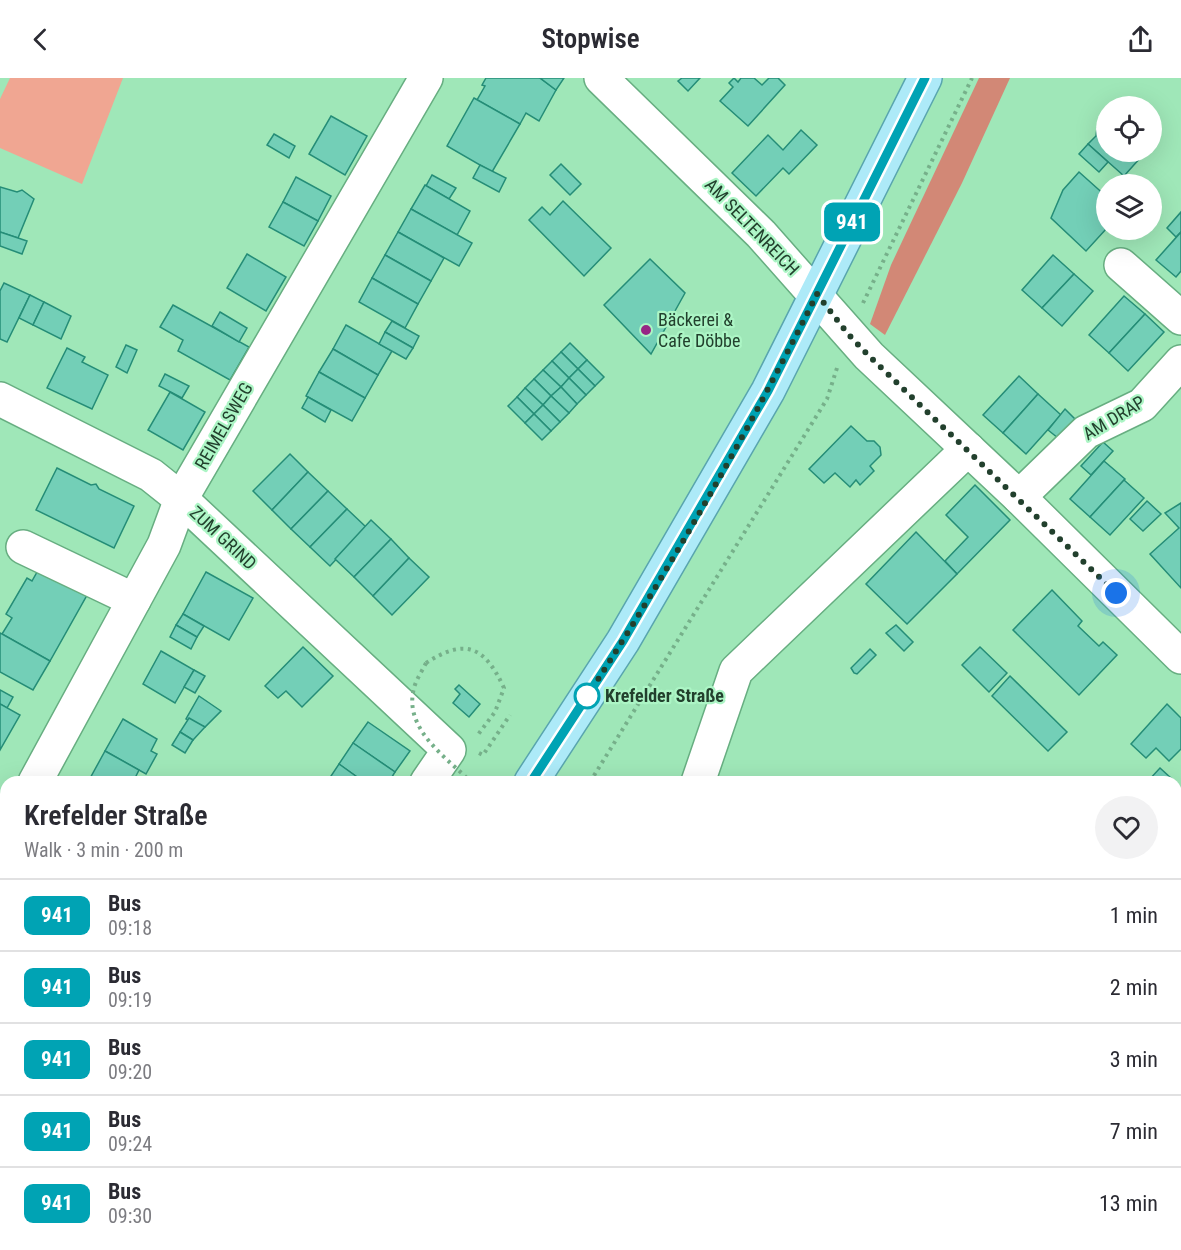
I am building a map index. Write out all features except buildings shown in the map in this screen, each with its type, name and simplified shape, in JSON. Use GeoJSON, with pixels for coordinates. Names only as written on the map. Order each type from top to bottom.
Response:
{"type":"FeatureCollection","features":[{"type":"Feature","properties":{"kind":"main road"},"geometry":{"type":"LineString","coordinates":[[535,776],[634,621],[768,391],[925,78]]}},
{"type":"Feature","properties":{"kind":"street","name":"REIMELSWEG"},"geometry":{"type":"LineString","coordinates":[[38,776],[164,545],[181,499],[426,78]]}},
{"type":"Feature","properties":{"kind":"street","name":"AM SELTENREICH"},"geometry":{"type":"LineString","coordinates":[[601,78],[761,234],[817,294],[848,334],[1019,497],[1181,657]]}},
{"type":"Feature","properties":{"kind":"street"},"geometry":{"type":"LineString","coordinates":[[1121,265],[1181,318]]}},
{"type":"Feature","properties":{"kind":"street","name":"AM DRAP"},"geometry":{"type":"LineString","coordinates":[[1019,497],[1086,432],[1142,405],[1181,362]]}},
{"type":"Feature","properties":{"kind":"street","name":"ZUM GRIND"},"geometry":{"type":"LineString","coordinates":[[0,399],[152,475],[457,747]]}},
{"type":"Feature","properties":{"kind":"street"},"geometry":{"type":"LineString","coordinates":[[700,776],[736,671],[968,448]]}},
{"type":"Feature","properties":{"kind":"street"},"geometry":{"type":"LineString","coordinates":[[23,547],[134,600]]}},
{"type":"Feature","properties":{"kind":"street"},"geometry":{"type":"LineString","coordinates":[[432,776],[457,747]]}},
{"type":"Feature","properties":{"kind":"path"},"geometry":{"type":"LineString","coordinates":[[594,776],[827,399],[848,334],[972,78]]}},
{"type":"Feature","properties":{"kind":"path"},"geometry":{"type":"LineString","coordinates":[[457,747],[482,732],[495,712],[504,688],[494,666],[480,653],[464,647],[444,651],[426,663],[414,687],[412,708],[422,733],[465,776]]}},
{"type":"Feature","properties":{"kind":"path"},"geometry":{"type":"LineString","coordinates":[[457,747],[483,755],[510,715]]}},
{"type":"Feature","properties":{"kind":"shaded area"},"geometry":{"type":"Polygon","coordinates":[[[10,78],[123,78],[82,184],[0,148],[0,99],[10,78]]]}},
{"type":"Feature","properties":{"kind":"shaded area"},"geometry":{"type":"Polygon","coordinates":[[[979,78],[1010,78],[962,183],[885,335],[870,324],[891,265],[979,78]]]}},
{"type":"Feature","properties":{"kind":"bus line","name":"941"},"geometry":{"type":"LineString","coordinates":[[535,776],[623,641],[768,391],[925,78]]}},
{"type":"Feature","properties":{"kind":"place","name":"Bäckerei & Cafe Döbbe"},"geometry":{"type":"Point","coordinates":[646,330]}},
{"type":"Feature","properties":{"kind":"place","name":"Krefelder Straße"},"geometry":{"type":"Point","coordinates":[587,696]}},
{"type":"Feature","properties":{"kind":"route"},"geometry":{"type":"LineString","coordinates":[[587,696],[584,701],[623,641],[768,391],[817,294],[848,334],[869,356],[1019,497],[1116,593]]}}]}
